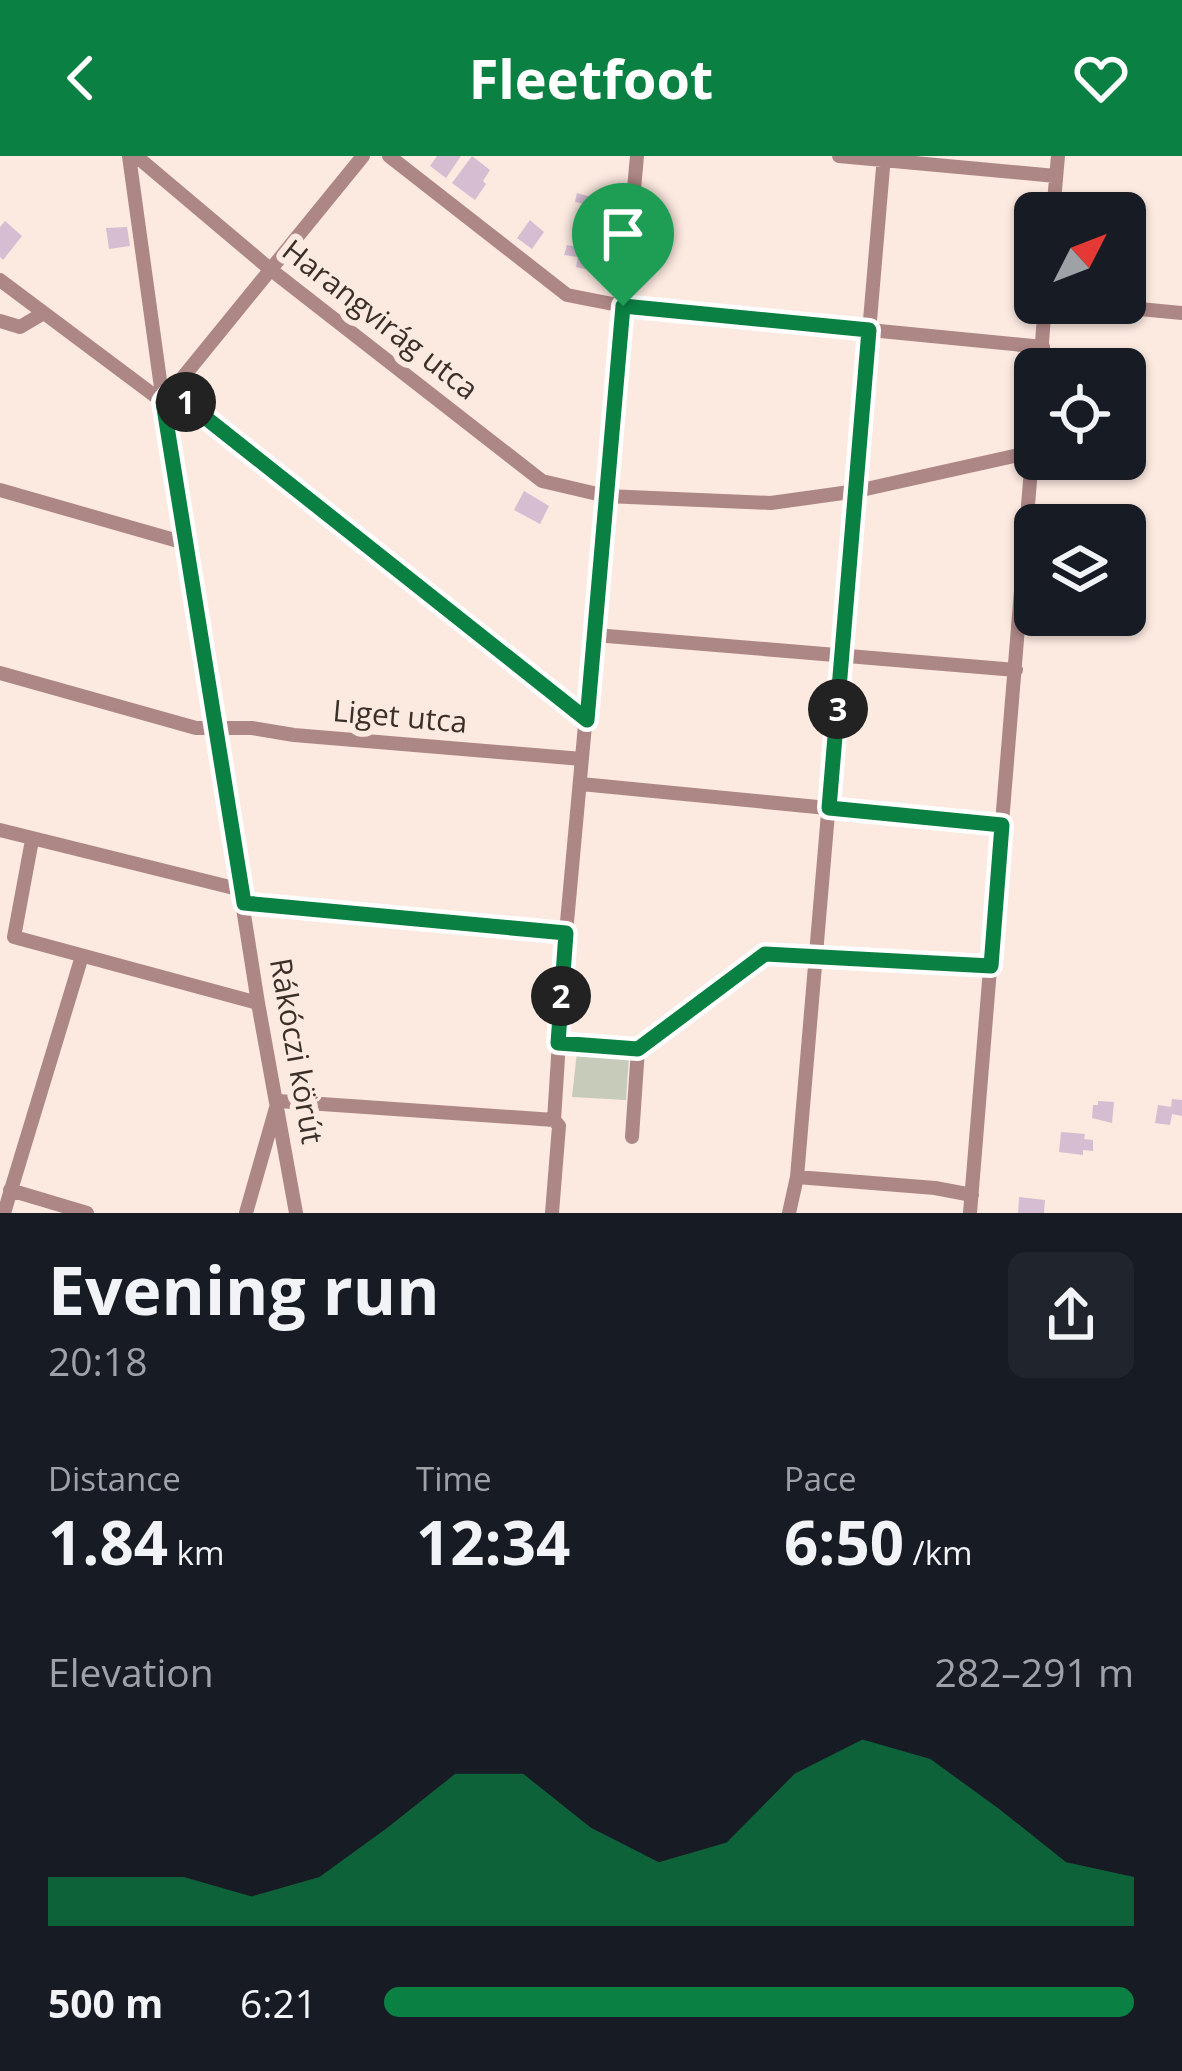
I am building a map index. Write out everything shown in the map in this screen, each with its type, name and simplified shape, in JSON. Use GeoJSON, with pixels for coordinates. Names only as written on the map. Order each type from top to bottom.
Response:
{"type":"FeatureCollection","features":[{"type":"Feature","properties":{"kind":"street","name":"Harangvirág utca"},"geometry":{"type":"LineString","coordinates":[[133,156],[542,481],[606,496],[771,503],[1014,456]]}},
{"type":"Feature","properties":{"kind":"street","name":"Rákóczi körút"},"geometry":{"type":"LineString","coordinates":[[133,156],[185,543],[296,1213]]}},
{"type":"Feature","properties":{"kind":"street"},"geometry":{"type":"LineString","coordinates":[[167,396],[363,156]]}},
{"type":"Feature","properties":{"kind":"street"},"geometry":{"type":"LineString","coordinates":[[388,156],[567,295],[623,306],[1042,347],[1044,324]]}},
{"type":"Feature","properties":{"kind":"street"},"geometry":{"type":"LineString","coordinates":[[552,1213],[566,933],[637,156]]}},
{"type":"Feature","properties":{"kind":"street"},"geometry":{"type":"LineString","coordinates":[[839,156],[1056,176]]}},
{"type":"Feature","properties":{"kind":"street"},"geometry":{"type":"LineString","coordinates":[[1055,192],[1058,156]]}},
{"type":"Feature","properties":{"kind":"street"},"geometry":{"type":"LineString","coordinates":[[789,1213],[797,1177],[884,158]]}},
{"type":"Feature","properties":{"kind":"street"},"geometry":{"type":"LineString","coordinates":[[0,280],[42,314],[167,396],[587,720]]}},
{"type":"Feature","properties":{"kind":"street"},"geometry":{"type":"LineString","coordinates":[[1146,310],[1182,313]]}},
{"type":"Feature","properties":{"kind":"street"},"geometry":{"type":"LineString","coordinates":[[0,321],[20,327],[42,314]]}},
{"type":"Feature","properties":{"kind":"street"},"geometry":{"type":"LineString","coordinates":[[970,1213],[1030,480]]}},
{"type":"Feature","properties":{"kind":"street"},"geometry":{"type":"LineString","coordinates":[[0,490],[185,543]]}},
{"type":"Feature","properties":{"kind":"street"},"geometry":{"type":"LineString","coordinates":[[595,635],[1016,670]]}},
{"type":"Feature","properties":{"kind":"street","name":"Liget utca"},"geometry":{"type":"LineString","coordinates":[[0,673],[196,728],[253,728],[582,760]]}},
{"type":"Feature","properties":{"kind":"street"},"geometry":{"type":"LineString","coordinates":[[581,784],[1002,825]]}},
{"type":"Feature","properties":{"kind":"street"},"geometry":{"type":"LineString","coordinates":[[0,830],[243,897],[566,933]]}},
{"type":"Feature","properties":{"kind":"street"},"geometry":{"type":"LineString","coordinates":[[32,840],[14,937],[258,1003]]}},
{"type":"Feature","properties":{"kind":"street"},"geometry":{"type":"LineString","coordinates":[[558,1043],[638,1049],[765,954],[991,966]]}},
{"type":"Feature","properties":{"kind":"street"},"geometry":{"type":"LineString","coordinates":[[4,1213],[82,956]]}},
{"type":"Feature","properties":{"kind":"street"},"geometry":{"type":"LineString","coordinates":[[632,1137],[638,1049]]}},
{"type":"Feature","properties":{"kind":"street"},"geometry":{"type":"LineString","coordinates":[[246,1213],[278,1101],[554,1120]]}},
{"type":"Feature","properties":{"kind":"street"},"geometry":{"type":"LineString","coordinates":[[797,1177],[972,1195]]}},
{"type":"Feature","properties":{"kind":"street"},"geometry":{"type":"LineString","coordinates":[[10,1190],[87,1213]]}},
{"type":"Feature","properties":{"kind":"green space"},"geometry":{"type":"Polygon","coordinates":[[[577,1052],[629,1056],[626,1100],[572,1097],[577,1052]]]}},
{"type":"Feature","properties":{"kind":"building"},"geometry":{"type":"Polygon","coordinates":[[[437,156],[461,156],[446,178],[430,166],[437,156]]]}},
{"type":"Feature","properties":{"kind":"building"},"geometry":{"type":"Polygon","coordinates":[[[472,156],[490,170],[475,200],[452,183],[472,156]]]}},
{"type":"Feature","properties":{"kind":"building"},"geometry":{"type":"Polygon","coordinates":[[[577,193],[606,201],[601,219],[581,214],[584,204],[575,202],[577,193]]]}},
{"type":"Feature","properties":{"kind":"building"},"geometry":{"type":"Polygon","coordinates":[[[530,220],[544,232],[532,249],[517,238],[530,220]]]}},
{"type":"Feature","properties":{"kind":"building"},"geometry":{"type":"Polygon","coordinates":[[[5,221],[22,236],[3,260],[0,227],[5,221]]]}},
{"type":"Feature","properties":{"kind":"building"},"geometry":{"type":"Polygon","coordinates":[[[127,227],[130,246],[109,249],[106,228],[127,227]]]}},
{"type":"Feature","properties":{"kind":"building"},"geometry":{"type":"Polygon","coordinates":[[[567,245],[598,251],[594,271],[576,267],[578,257],[564,255],[567,245]]]}},
{"type":"Feature","properties":{"kind":"building"},"geometry":{"type":"Polygon","coordinates":[[[524,491],[549,506],[540,524],[514,510],[524,491]]]}},
{"type":"Feature","properties":{"kind":"building"},"geometry":{"type":"Polygon","coordinates":[[[1172,1099],[1182,1100],[1182,1116],[1172,1114],[1170,1125],[1155,1123],[1158,1105],[1171,1107],[1172,1099]]]}},
{"type":"Feature","properties":{"kind":"building"},"geometry":{"type":"Polygon","coordinates":[[[1098,1101],[1114,1102],[1112,1123],[1092,1118],[1098,1101]]]}},
{"type":"Feature","properties":{"kind":"building"},"geometry":{"type":"Polygon","coordinates":[[[1061,1132],[1085,1134],[1084,1139],[1093,1140],[1093,1151],[1083,1150],[1083,1155],[1059,1152],[1061,1132]]]}},
{"type":"Feature","properties":{"kind":"building"},"geometry":{"type":"Polygon","coordinates":[[[1019,1197],[1045,1200],[1044,1213],[1018,1213],[1019,1197]]]}},
{"type":"Feature","properties":{"kind":"route"},"geometry":{"type":"LineString","coordinates":[[623,306],[869,330],[829,808],[1002,825],[991,966],[765,954],[638,1049],[558,1043],[566,933],[244,903],[163,402],[172,391],[587,720],[623,306]]}}]}
